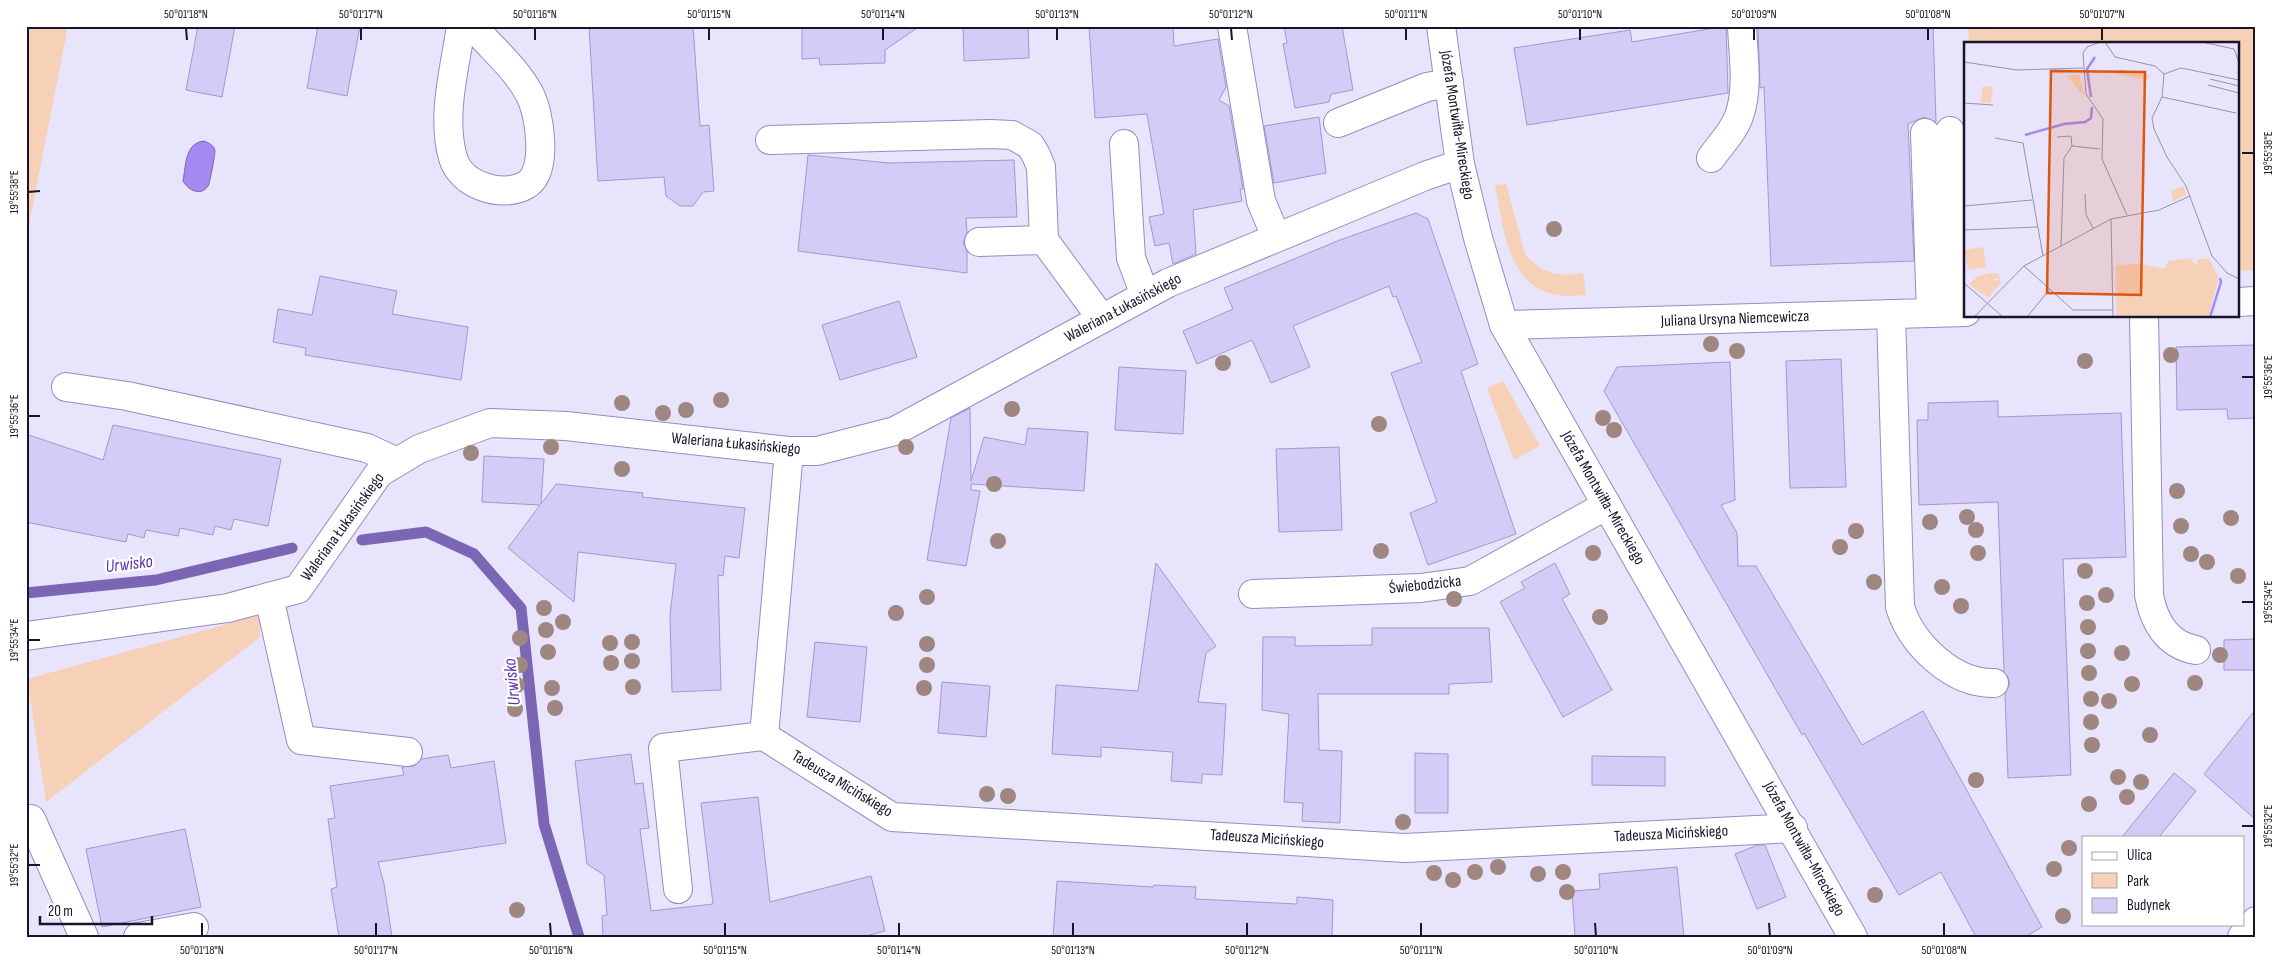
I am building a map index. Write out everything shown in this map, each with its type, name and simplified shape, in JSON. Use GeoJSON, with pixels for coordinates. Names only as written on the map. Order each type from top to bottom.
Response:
{"type":"FeatureCollection","features":[{"type":"Feature","properties":{"kind":"street"},"geometry":{"type":"LineString","coordinates":[[462,26],[449,108],[450,139],[454,160],[462,172],[474,183],[494,191],[527,185],[538,168],[541,146],[538,121],[530,94],[512,69],[473,26]]}},
{"type":"Feature","properties":{"kind":"street"},"geometry":{"type":"LineString","coordinates":[[1232,26],[1261,201],[1276,237]]}},
{"type":"Feature","properties":{"kind":"street","name":"Józefa Montwiłła-Mireckiego"},"geometry":{"type":"LineString","coordinates":[[1441,26],[1460,164],[1478,238],[1504,325],[1793,828],[1853,937]]}},
{"type":"Feature","properties":{"kind":"street"},"geometry":{"type":"LineString","coordinates":[[1711,158],[1735,124],[1741,107],[1744,83],[1742,26]]}},
{"type":"Feature","properties":{"kind":"street"},"geometry":{"type":"LineString","coordinates":[[1338,123],[1427,87],[1449,83]]}},
{"type":"Feature","properties":{"kind":"street"},"geometry":{"type":"LineString","coordinates":[[1938,132],[1951,313]]}},
{"type":"Feature","properties":{"kind":"street"},"geometry":{"type":"LineString","coordinates":[[770,140],[1012,135],[1030,145],[1041,167],[1044,240],[1102,319]]}},
{"type":"Feature","properties":{"kind":"street"},"geometry":{"type":"LineString","coordinates":[[1124,144],[1131,258],[1144,296]]}},
{"type":"Feature","properties":{"kind":"street","name":"Waleriana Łukasińskiego"},"geometry":{"type":"LineString","coordinates":[[26,636],[228,608],[298,588],[379,473],[419,449],[490,423],[566,426],[789,451],[818,451],[896,431],[1168,282],[1425,176],[1460,164]]}},
{"type":"Feature","properties":{"kind":"street"},"geometry":{"type":"LineString","coordinates":[[979,242],[1044,240]]}},
{"type":"Feature","properties":{"kind":"street"},"geometry":{"type":"LineString","coordinates":[[2240,302],[2256,301]]}},
{"type":"Feature","properties":{"kind":"street","name":"Juliana Ursyna Niemcewicza"},"geometry":{"type":"LineString","coordinates":[[1504,325],[1951,313]]}},
{"type":"Feature","properties":{"kind":"street"},"geometry":{"type":"LineString","coordinates":[[1891,314],[1900,607],[1911,632],[1943,665],[1957,675],[1969,680],[1980,683],[1994,683]]}},
{"type":"Feature","properties":{"kind":"street"},"geometry":{"type":"LineString","coordinates":[[2144,318],[2149,595],[2152,613],[2170,639],[2181,647],[2196,650]]}},
{"type":"Feature","properties":{"kind":"street"},"geometry":{"type":"LineString","coordinates":[[66,387],[127,396],[367,448],[397,462]]}},
{"type":"Feature","properties":{"kind":"street"},"geometry":{"type":"LineString","coordinates":[[678,889],[663,748],[764,736],[789,451]]}},
{"type":"Feature","properties":{"kind":"street","name":"Świebodzicka"},"geometry":{"type":"LineString","coordinates":[[1253,594],[1421,588],[1470,581],[1607,505]]}},
{"type":"Feature","properties":{"kind":"street"},"geometry":{"type":"LineString","coordinates":[[269,597],[301,740],[408,752]]}},
{"type":"Feature","properties":{"kind":"street","name":"Tadeusza Micińskiego"},"geometry":{"type":"LineString","coordinates":[[764,736],[892,816],[1405,848],[1793,828]]}},
{"type":"Feature","properties":{"kind":"street"},"geometry":{"type":"LineString","coordinates":[[26,820],[31,819],[84,937]]}},
{"type":"Feature","properties":{"kind":"street"},"geometry":{"type":"LineString","coordinates":[[2242,937],[2256,921]]}},
{"type":"Feature","properties":{"kind":"street"},"geometry":{"type":"LineString","coordinates":[[138,937],[194,927]]}},
{"type":"Feature","properties":{"kind":"green space"},"geometry":{"type":"Polygon","coordinates":[[[26,26],[68,26],[26,240],[26,26]]]}},
{"type":"Feature","properties":{"kind":"green space"},"geometry":{"type":"Polygon","coordinates":[[[1968,26],[2256,26],[2256,270],[2240,271],[2240,42],[1969,42],[1968,26]]]}},
{"type":"Feature","properties":{"kind":"green space"},"geometry":{"type":"Polygon","coordinates":[[[1506,184],[1525,254],[1544,270],[1566,275],[1583,273],[1586,295],[1562,296],[1542,290],[1528,281],[1518,268],[1510,253],[1505,236],[1495,185],[1506,184]]]}},
{"type":"Feature","properties":{"kind":"green space"},"geometry":{"type":"Polygon","coordinates":[[[1503,381],[1540,446],[1514,460],[1487,388],[1503,381]]]}},
{"type":"Feature","properties":{"kind":"green space"},"geometry":{"type":"Polygon","coordinates":[[[260,615],[260,637],[46,802],[27,679],[260,615]]]}},
{"type":"Feature","properties":{"kind":"shaded area"},"geometry":{"type":"Polygon","coordinates":[[[204,141],[212,146],[215,154],[208,186],[198,192],[188,187],[183,181],[190,150],[193,146],[204,141]]]}},
{"type":"Feature","properties":{"kind":"building"},"geometry":{"type":"Polygon","coordinates":[[[198,26],[235,26],[222,97],[186,90],[198,26]]]}},
{"type":"Feature","properties":{"kind":"building"},"geometry":{"type":"Polygon","coordinates":[[[318,26],[360,26],[347,96],[307,88],[318,26]]]}},
{"type":"Feature","properties":{"kind":"building"},"geometry":{"type":"Polygon","coordinates":[[[589,26],[693,26],[700,126],[709,125],[714,191],[703,192],[693,206],[680,206],[666,196],[664,177],[598,181],[589,26]]]}},
{"type":"Feature","properties":{"kind":"building"},"geometry":{"type":"Polygon","coordinates":[[[802,26],[920,26],[885,50],[885,63],[820,65],[819,58],[802,59],[802,26]]]}},
{"type":"Feature","properties":{"kind":"building"},"geometry":{"type":"Polygon","coordinates":[[[963,26],[1028,26],[1029,58],[964,61],[963,26]]]}},
{"type":"Feature","properties":{"kind":"building"},"geometry":{"type":"Polygon","coordinates":[[[1089,26],[1173,26],[1174,46],[1218,39],[1226,87],[1219,100],[1229,106],[1243,189],[1240,189],[1242,201],[1193,210],[1196,254],[1173,264],[1169,243],[1155,246],[1149,217],[1164,214],[1147,114],[1095,118],[1089,26]]]}},
{"type":"Feature","properties":{"kind":"building"},"geometry":{"type":"Polygon","coordinates":[[[1284,26],[1342,26],[1353,90],[1331,94],[1329,102],[1295,108],[1283,44],[1287,43],[1284,26]]]}},
{"type":"Feature","properties":{"kind":"building"},"geometry":{"type":"Polygon","coordinates":[[[1726,26],[1728,93],[1527,125],[1514,48],[1630,30],[1632,42],[1726,26]]]}},
{"type":"Feature","properties":{"kind":"building"},"geometry":{"type":"Polygon","coordinates":[[[1758,26],[1933,26],[1936,122],[1924,117],[1908,124],[1914,261],[1771,266],[1764,87],[1760,88],[1758,26]]]}},
{"type":"Feature","properties":{"kind":"building"},"geometry":{"type":"Polygon","coordinates":[[[1319,117],[1326,173],[1274,183],[1264,126],[1319,117]]]}},
{"type":"Feature","properties":{"kind":"building"},"geometry":{"type":"Polygon","coordinates":[[[808,155],[889,163],[1014,160],[1017,217],[966,218],[967,233],[963,242],[967,251],[967,273],[798,251],[808,155]]]}},
{"type":"Feature","properties":{"kind":"building"},"geometry":{"type":"Polygon","coordinates":[[[1416,213],[1428,219],[1478,364],[1461,371],[1516,534],[1428,565],[1410,513],[1437,502],[1391,373],[1422,362],[1396,296],[1393,297],[1389,286],[1293,326],[1310,367],[1271,383],[1252,340],[1197,364],[1183,331],[1233,309],[1224,288],[1340,240],[1416,213]]]}},
{"type":"Feature","properties":{"kind":"building"},"geometry":{"type":"Polygon","coordinates":[[[320,276],[397,291],[392,314],[468,327],[461,380],[305,355],[306,348],[273,342],[278,309],[312,315],[320,276]]]}},
{"type":"Feature","properties":{"kind":"building"},"geometry":{"type":"Polygon","coordinates":[[[899,301],[917,357],[840,380],[822,325],[899,301]]]}},
{"type":"Feature","properties":{"kind":"building"},"geometry":{"type":"Polygon","coordinates":[[[2256,345],[2256,418],[2228,419],[2227,409],[2177,410],[2176,347],[2256,345]]]}},
{"type":"Feature","properties":{"kind":"building"},"geometry":{"type":"Polygon","coordinates":[[[1841,359],[1846,487],[1790,488],[1786,361],[1841,359]]]}},
{"type":"Feature","properties":{"kind":"building"},"geometry":{"type":"Polygon","coordinates":[[[1730,362],[1735,500],[1721,505],[1737,533],[1738,566],[1756,566],[1862,745],[1923,711],[2042,927],[2025,937],[1976,937],[1941,872],[1899,895],[1804,733],[1802,735],[1604,391],[1617,367],[1730,362]]]}},
{"type":"Feature","properties":{"kind":"building"},"geometry":{"type":"Polygon","coordinates":[[[1119,367],[1186,371],[1183,434],[1115,430],[1119,367]]]}},
{"type":"Feature","properties":{"kind":"building"},"geometry":{"type":"Polygon","coordinates":[[[1998,401],[1998,417],[2121,413],[2126,557],[2063,559],[2071,775],[2008,778],[2005,693],[2010,684],[2004,672],[1998,502],[1919,505],[1917,420],[1928,420],[1928,403],[1998,401]]]}},
{"type":"Feature","properties":{"kind":"building"},"geometry":{"type":"Polygon","coordinates":[[[970,408],[971,481],[984,437],[1025,445],[1028,428],[1088,432],[1084,491],[971,484],[971,490],[980,491],[966,566],[927,560],[951,418],[970,408]]]}},
{"type":"Feature","properties":{"kind":"building"},"geometry":{"type":"Polygon","coordinates":[[[113,425],[281,459],[268,526],[234,519],[231,530],[215,526],[213,535],[180,528],[178,536],[146,530],[144,538],[128,534],[126,542],[26,522],[26,434],[103,460],[113,425]]]}},
{"type":"Feature","properties":{"kind":"building"},"geometry":{"type":"Polygon","coordinates":[[[1339,447],[1342,530],[1279,532],[1276,449],[1339,447]]]}},
{"type":"Feature","properties":{"kind":"building"},"geometry":{"type":"Polygon","coordinates":[[[484,456],[544,459],[541,504],[556,484],[643,493],[642,497],[745,508],[739,558],[725,556],[723,576],[718,575],[721,690],[672,692],[670,615],[676,564],[578,552],[574,602],[508,548],[540,505],[482,502],[484,456]]]}},
{"type":"Feature","properties":{"kind":"building"},"geometry":{"type":"Polygon","coordinates":[[[1156,563],[1216,646],[1206,653],[1198,702],[1226,704],[1222,775],[1202,774],[1202,783],[1171,781],[1173,752],[1101,747],[1101,757],[1052,754],[1056,685],[1138,691],[1156,563]]]}},
{"type":"Feature","properties":{"kind":"building"},"geometry":{"type":"Polygon","coordinates":[[[1555,563],[1570,594],[1562,599],[1612,690],[1563,717],[1500,602],[1525,588],[1521,582],[1555,563]]]}},
{"type":"Feature","properties":{"kind":"building"},"geometry":{"type":"Polygon","coordinates":[[[1372,628],[1489,628],[1492,682],[1449,684],[1449,694],[1318,694],[1319,750],[1342,751],[1340,823],[1302,821],[1303,803],[1284,802],[1289,714],[1262,710],[1263,637],[1295,637],[1295,646],[1372,645],[1372,628]]]}},
{"type":"Feature","properties":{"kind":"building"},"geometry":{"type":"Polygon","coordinates":[[[2256,639],[2256,670],[2224,670],[2224,640],[2256,639]]]}},
{"type":"Feature","properties":{"kind":"building"},"geometry":{"type":"Polygon","coordinates":[[[815,642],[867,647],[860,722],[807,717],[815,642]]]}},
{"type":"Feature","properties":{"kind":"building"},"geometry":{"type":"Polygon","coordinates":[[[942,682],[990,686],[986,737],[938,733],[942,682]]]}},
{"type":"Feature","properties":{"kind":"building"},"geometry":{"type":"Polygon","coordinates":[[[2256,709],[2256,820],[2204,774],[2256,709]]]}},
{"type":"Feature","properties":{"kind":"building"},"geometry":{"type":"Polygon","coordinates":[[[1415,753],[1448,754],[1448,813],[1415,813],[1415,753]]]}},
{"type":"Feature","properties":{"kind":"building"},"geometry":{"type":"Polygon","coordinates":[[[631,754],[635,784],[643,783],[649,828],[640,829],[651,911],[713,904],[701,803],[758,797],[770,902],[871,876],[885,931],[862,937],[603,937],[602,916],[607,915],[604,875],[587,864],[575,761],[631,754]]]}},
{"type":"Feature","properties":{"kind":"building"},"geometry":{"type":"Polygon","coordinates":[[[448,755],[451,768],[494,761],[506,843],[378,862],[384,884],[392,937],[339,937],[331,889],[337,887],[328,819],[335,818],[330,786],[404,775],[402,767],[414,766],[421,759],[448,755]]]}},
{"type":"Feature","properties":{"kind":"building"},"geometry":{"type":"Polygon","coordinates":[[[1592,756],[1665,757],[1665,786],[1592,785],[1592,756]]]}},
{"type":"Feature","properties":{"kind":"building"},"geometry":{"type":"Polygon","coordinates":[[[2174,773],[2196,791],[2160,836],[2123,836],[2174,773]]]}},
{"type":"Feature","properties":{"kind":"building"},"geometry":{"type":"Polygon","coordinates":[[[185,829],[201,907],[102,927],[86,849],[185,829]]]}},
{"type":"Feature","properties":{"kind":"building"},"geometry":{"type":"Polygon","coordinates":[[[1758,845],[1765,845],[1786,897],[1757,909],[1735,854],[1758,845]]]}},
{"type":"Feature","properties":{"kind":"building"},"geometry":{"type":"Polygon","coordinates":[[[1677,867],[1684,937],[1575,937],[1572,891],[1600,889],[1599,874],[1677,867]]]}},
{"type":"Feature","properties":{"kind":"building"},"geometry":{"type":"Polygon","coordinates":[[[1057,881],[1153,887],[1154,885],[1196,887],[1195,899],[1297,904],[1297,897],[1333,900],[1332,937],[1053,937],[1057,881]]]}},
{"type":"Feature","properties":{"kind":"waterway","name":"Urwisko"},"geometry":{"type":"LineString","coordinates":[[362,540],[426,532],[474,554],[521,608],[544,824],[579,937]]}},
{"type":"Feature","properties":{"kind":"waterway","name":"Urwisko"},"geometry":{"type":"LineString","coordinates":[[26,593],[156,580],[292,548]]}}]}
